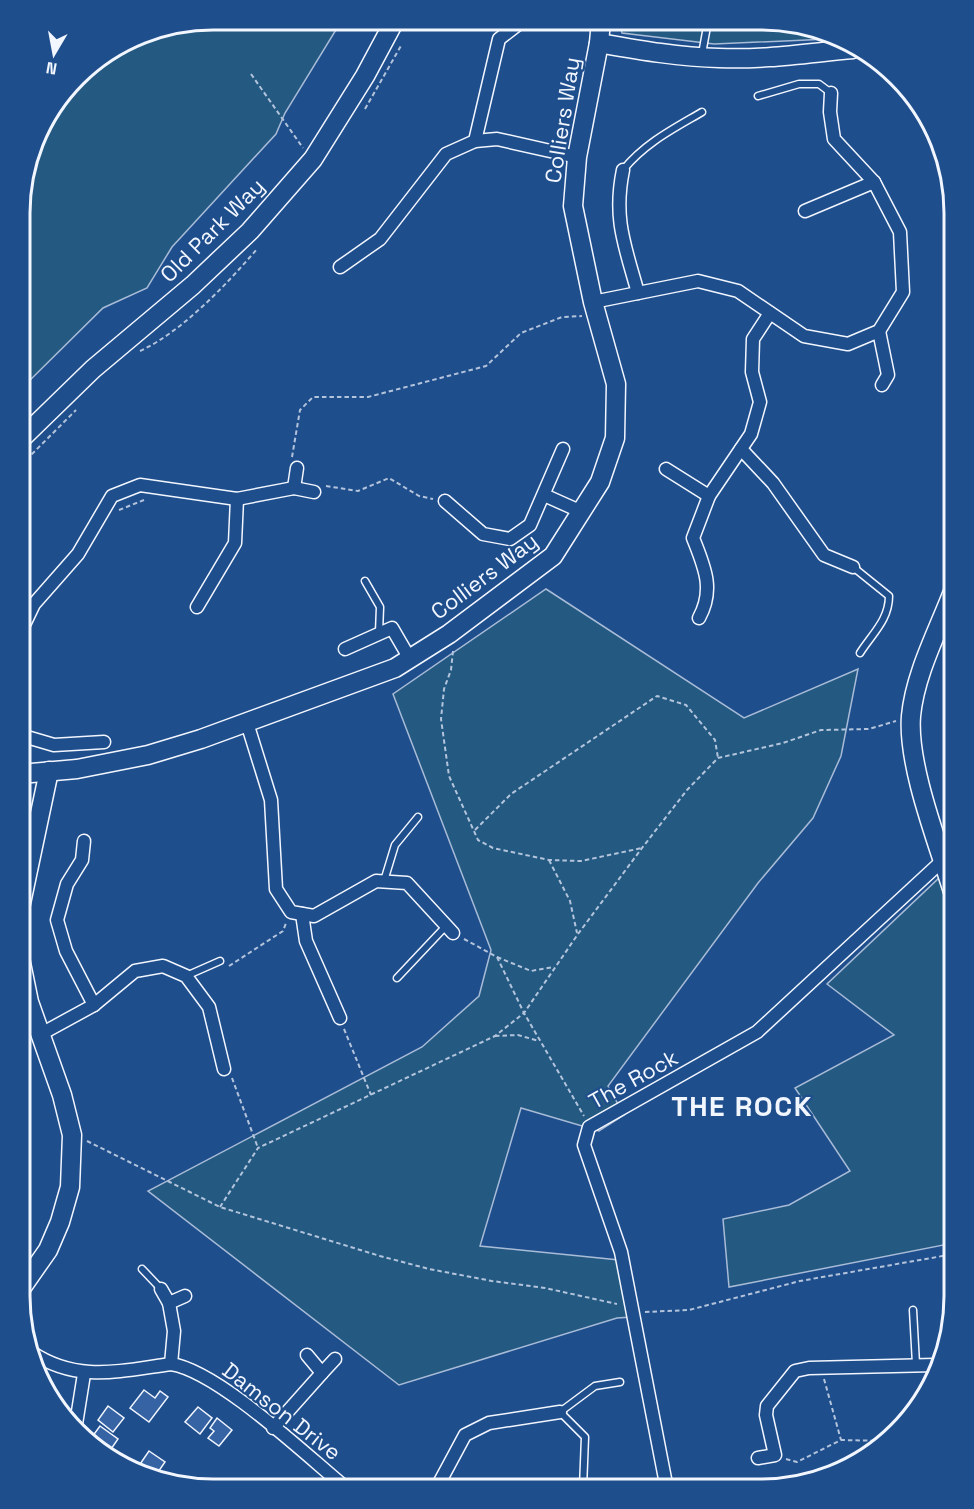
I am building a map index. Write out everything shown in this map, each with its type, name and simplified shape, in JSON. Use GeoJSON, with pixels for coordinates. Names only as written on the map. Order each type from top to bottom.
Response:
{"type":"FeatureCollection","features":[{"type":"Feature","properties":{"kind":"street","name":"Old Park Way"},"geometry":{"type":"LineString","coordinates":[[30,430],[93,369],[193,285],[250,231],[314,159],[365,76],[390,30]]}},
{"type":"Feature","properties":{"kind":"street"},"geometry":{"type":"LineString","coordinates":[[475,141],[500,39],[511,30]]}},
{"type":"Feature","properties":{"kind":"street","name":"Colliers Way"},"geometry":{"type":"LineString","coordinates":[[30,773],[148,755],[247,723],[395,668],[449,634],[553,556],[600,482],[615,438],[616,384],[595,309],[573,206],[577,157],[600,30]]}},
{"type":"Feature","properties":{"kind":"street"},"geometry":{"type":"LineString","coordinates":[[599,43],[702,57],[783,57],[844,50]]}},
{"type":"Feature","properties":{"kind":"street"},"geometry":{"type":"LineString","coordinates":[[595,309],[638,293],[698,281],[738,291],[804,336],[848,344],[879,331],[903,292],[900,232],[874,182],[834,140],[830,112],[831,93]]}},
{"type":"Feature","properties":{"kind":"street"},"geometry":{"type":"LineString","coordinates":[[340,267],[380,239],[446,154],[475,141],[497,139],[577,157]]}},
{"type":"Feature","properties":{"kind":"street"},"geometry":{"type":"LineString","coordinates":[[623,170],[618,197],[619,227],[638,293]]}},
{"type":"Feature","properties":{"kind":"street"},"geometry":{"type":"LineString","coordinates":[[805,211],[874,182]]}},
{"type":"Feature","properties":{"kind":"street"},"geometry":{"type":"LineString","coordinates":[[699,618],[707,602],[707,573],[693,538],[709,496],[751,434],[760,402],[752,372],[753,339],[770,314]]}},
{"type":"Feature","properties":{"kind":"street"},"geometry":{"type":"LineString","coordinates":[[879,331],[888,375],[882,385]]}},
{"type":"Feature","properties":{"kind":"street"},"geometry":{"type":"LineString","coordinates":[[445,501],[483,534],[510,539],[530,525],[563,449]]}},
{"type":"Feature","properties":{"kind":"street"},"geometry":{"type":"LineString","coordinates":[[741,449],[773,483],[824,555],[853,567]]}},
{"type":"Feature","properties":{"kind":"street"},"geometry":{"type":"LineString","coordinates":[[294,488],[297,468]]}},
{"type":"Feature","properties":{"kind":"street"},"geometry":{"type":"LineString","coordinates":[[666,469],[709,496]]}},
{"type":"Feature","properties":{"kind":"street"},"geometry":{"type":"LineString","coordinates":[[30,612],[34,604],[78,554],[112,496],[140,485],[237,499],[294,488],[314,492]]}},
{"type":"Feature","properties":{"kind":"street"},"geometry":{"type":"LineString","coordinates":[[544,495],[582,512]]}},
{"type":"Feature","properties":{"kind":"street"},"geometry":{"type":"LineString","coordinates":[[198,607],[235,543],[237,499]]}},
{"type":"Feature","properties":{"kind":"street"},"geometry":{"type":"LineString","coordinates":[[944,615],[925,665],[911,716],[911,738],[916,769],[944,841]]}},
{"type":"Feature","properties":{"kind":"street"},"geometry":{"type":"LineString","coordinates":[[345,649],[392,628],[410,659]]}},
{"type":"Feature","properties":{"kind":"street"},"geometry":{"type":"LineString","coordinates":[[247,723],[271,800],[276,889],[297,913],[306,941],[339,1018]]}},
{"type":"Feature","properties":{"kind":"street"},"geometry":{"type":"LineString","coordinates":[[30,738],[54,745],[104,742]]}},
{"type":"Feature","properties":{"kind":"street"},"geometry":{"type":"LineString","coordinates":[[30,861],[49,771]]}},
{"type":"Feature","properties":{"kind":"street"},"geometry":{"type":"LineString","coordinates":[[84,841],[82,860],[67,884],[57,920],[66,951],[94,1005]]}},
{"type":"Feature","properties":{"kind":"street","name":"The Rock"},"geometry":{"type":"LineString","coordinates":[[665,1479],[639,1355],[634,1310],[621,1252],[584,1145],[590,1127],[757,1032],[944,859]]}},
{"type":"Feature","properties":{"kind":"street"},"geometry":{"type":"LineString","coordinates":[[297,913],[314,916],[376,881],[407,883],[449,929]]}},
{"type":"Feature","properties":{"kind":"street"},"geometry":{"type":"LineString","coordinates":[[41,1034],[94,1005],[135,971],[163,966],[186,976],[209,1007],[224,1069]]}},
{"type":"Feature","properties":{"kind":"street"},"geometry":{"type":"LineString","coordinates":[[30,1005],[72,1135],[70,1186],[60,1222],[48,1250],[30,1276]]}},
{"type":"Feature","properties":{"kind":"street"},"geometry":{"type":"LineString","coordinates":[[161,1289],[169,1303],[174,1331],[171,1364]]}},
{"type":"Feature","properties":{"kind":"street"},"geometry":{"type":"LineString","coordinates":[[169,1303],[185,1296]]}},
{"type":"Feature","properties":{"kind":"street"},"geometry":{"type":"LineString","coordinates":[[307,1355],[322,1373]]}},
{"type":"Feature","properties":{"kind":"street","name":"Damson Drive"},"geometry":{"type":"LineString","coordinates":[[41,1359],[84,1374],[171,1364],[183,1366],[212,1380],[335,1479]]}},
{"type":"Feature","properties":{"kind":"street"},"geometry":{"type":"LineString","coordinates":[[273,1428],[336,1359]]}},
{"type":"Feature","properties":{"kind":"street"},"geometry":{"type":"LineString","coordinates":[[758,1458],[775,1455],[766,1406],[795,1371],[930,1365]]}},
{"type":"Feature","properties":{"kind":"street"},"geometry":{"type":"LineString","coordinates":[[77,1417],[84,1374]]}},
{"type":"Feature","properties":{"kind":"street"},"geometry":{"type":"LineString","coordinates":[[441,1479],[465,1435],[489,1423],[560,1412]]}},
{"type":"Feature","properties":{"kind":"lane"},"geometry":{"type":"LineString","coordinates":[[702,57],[706,30]]}},
{"type":"Feature","properties":{"kind":"lane"},"geometry":{"type":"LineString","coordinates":[[758,96],[799,84],[819,84],[831,93]]}},
{"type":"Feature","properties":{"kind":"lane"},"geometry":{"type":"LineString","coordinates":[[623,170],[637,153],[654,140],[702,112]]}},
{"type":"Feature","properties":{"kind":"lane"},"geometry":{"type":"LineString","coordinates":[[853,567],[889,596],[889,608],[882,624],[860,653]]}},
{"type":"Feature","properties":{"kind":"lane"},"geometry":{"type":"LineString","coordinates":[[364,581],[380,607],[379,634]]}},
{"type":"Feature","properties":{"kind":"lane"},"geometry":{"type":"LineString","coordinates":[[384,882],[395,845],[418,817]]}},
{"type":"Feature","properties":{"kind":"lane"},"geometry":{"type":"LineString","coordinates":[[397,978],[449,929]]}},
{"type":"Feature","properties":{"kind":"lane"},"geometry":{"type":"LineString","coordinates":[[186,976],[220,961]]}},
{"type":"Feature","properties":{"kind":"lane"},"geometry":{"type":"LineString","coordinates":[[142,1269],[161,1289]]}},
{"type":"Feature","properties":{"kind":"lane"},"geometry":{"type":"LineString","coordinates":[[913,1310],[916,1364]]}},
{"type":"Feature","properties":{"kind":"lane"},"geometry":{"type":"LineString","coordinates":[[583,1479],[585,1437],[560,1412],[596,1386],[620,1382]]}},
{"type":"Feature","properties":{"kind":"path"},"geometry":{"type":"LineString","coordinates":[[251,74],[294,138],[314,159]]}},
{"type":"Feature","properties":{"kind":"path"},"geometry":{"type":"LineString","coordinates":[[297,468],[291,463],[300,410],[313,397],[368,397],[486,366],[521,333],[562,317],[595,309]]}},
{"type":"Feature","properties":{"kind":"path"},"geometry":{"type":"LineString","coordinates":[[314,492],[321,486],[358,491],[389,478],[419,496],[445,501]]}},
{"type":"Feature","properties":{"kind":"path"},"geometry":{"type":"LineString","coordinates":[[98,519],[169,490]]}},
{"type":"Feature","properties":{"kind":"path"},"geometry":{"type":"LineString","coordinates":[[449,634],[453,651],[451,670],[444,689],[441,718],[449,776],[478,840],[493,848],[549,861],[581,861],[642,848]]}},
{"type":"Feature","properties":{"kind":"path"},"geometry":{"type":"LineString","coordinates":[[474,831],[511,794],[657,696],[686,705],[715,740],[718,758]]}},
{"type":"Feature","properties":{"kind":"path"},"geometry":{"type":"LineString","coordinates":[[220,1208],[258,1148],[495,1036],[524,1013],[578,934],[642,848],[687,789],[718,758],[783,743],[821,730],[869,729],[911,716]]}},
{"type":"Feature","properties":{"kind":"path"},"geometry":{"type":"LineString","coordinates":[[549,861],[570,901],[578,934]]}},
{"type":"Feature","properties":{"kind":"path"},"geometry":{"type":"LineString","coordinates":[[224,969],[283,931],[297,913]]}},
{"type":"Feature","properties":{"kind":"path"},"geometry":{"type":"LineString","coordinates":[[449,929],[496,957],[531,971],[555,967]]}},
{"type":"Feature","properties":{"kind":"path"},"geometry":{"type":"LineString","coordinates":[[496,957],[524,1013],[590,1127]]}},
{"type":"Feature","properties":{"kind":"path"},"geometry":{"type":"LineString","coordinates":[[339,1018],[371,1095]]}},
{"type":"Feature","properties":{"kind":"path"},"geometry":{"type":"LineString","coordinates":[[495,1036],[518,1035],[541,1042]]}},
{"type":"Feature","properties":{"kind":"path"},"geometry":{"type":"LineString","coordinates":[[224,1069],[233,1080],[258,1148]]}},
{"type":"Feature","properties":{"kind":"path"},"geometry":{"type":"LineString","coordinates":[[72,1135],[140,1166],[220,1208],[399,1261],[475,1278],[598,1298],[641,1312],[689,1310],[800,1281],[944,1256]]}},
{"type":"Feature","properties":{"kind":"path"},"geometry":{"type":"LineString","coordinates":[[823,1368],[824,1389],[841,1440]]}},
{"type":"Feature","properties":{"kind":"path"},"geometry":{"type":"LineString","coordinates":[[775,1455],[797,1462],[841,1440],[873,1441]]}},
{"type":"Feature","properties":{"kind":"shaded area"},"geometry":{"type":"Polygon","coordinates":[[[213,30],[336,30],[285,113],[276,134],[172,247],[147,288],[103,308],[30,380],[32,189],[36,165],[44,143],[61,111],[92,75],[111,61],[121,54],[165,36],[213,30]]]}},
{"type":"Feature","properties":{"kind":"shaded area"},"geometry":{"type":"Polygon","coordinates":[[[622,30],[761,30],[785,32],[819,39],[714,44],[622,33],[622,30]]]}},
{"type":"Feature","properties":{"kind":"shaded area"},"geometry":{"type":"Polygon","coordinates":[[[546,589],[744,718],[858,669],[841,756],[813,818],[758,883],[608,1086],[624,1115],[599,1131],[521,1108],[480,1246],[619,1260],[632,1317],[617,1318],[399,1385],[148,1191],[422,1047],[479,996],[491,950],[393,694],[546,589]]]}},
{"type":"Feature","properties":{"kind":"shaded area"},"geometry":{"type":"Polygon","coordinates":[[[939,878],[944,895],[944,1245],[729,1287],[723,1219],[789,1205],[850,1171],[795,1088],[894,1035],[827,984],[939,878]]]}},
{"type":"Feature","properties":{"kind":"building"},"geometry":{"type":"Polygon","coordinates":[[[144,1390],[155,1398],[160,1391],[168,1397],[149,1422],[130,1408],[144,1390]]]}},
{"type":"Feature","properties":{"kind":"building"},"geometry":{"type":"Polygon","coordinates":[[[108,1406],[124,1418],[113,1432],[98,1420],[108,1406]]]}},
{"type":"Feature","properties":{"kind":"building"},"geometry":{"type":"Polygon","coordinates":[[[198,1407],[212,1418],[200,1434],[185,1422],[198,1407]]]}},
{"type":"Feature","properties":{"kind":"building"},"geometry":{"type":"Polygon","coordinates":[[[217,1418],[232,1430],[219,1446],[208,1438],[214,1431],[210,1428],[217,1418]]]}},
{"type":"Feature","properties":{"kind":"building"},"geometry":{"type":"Polygon","coordinates":[[[100,1426],[118,1439],[112,1448],[94,1434],[100,1426]]]}},
{"type":"Feature","properties":{"kind":"building"},"geometry":{"type":"Polygon","coordinates":[[[149,1451],[165,1462],[159,1471],[140,1464],[149,1451]]]}},
{"type":"Feature","properties":{"kind":"district","name":"THE ROCK"},"geometry":{"type":"Point","coordinates":[742,1106]}}]}
